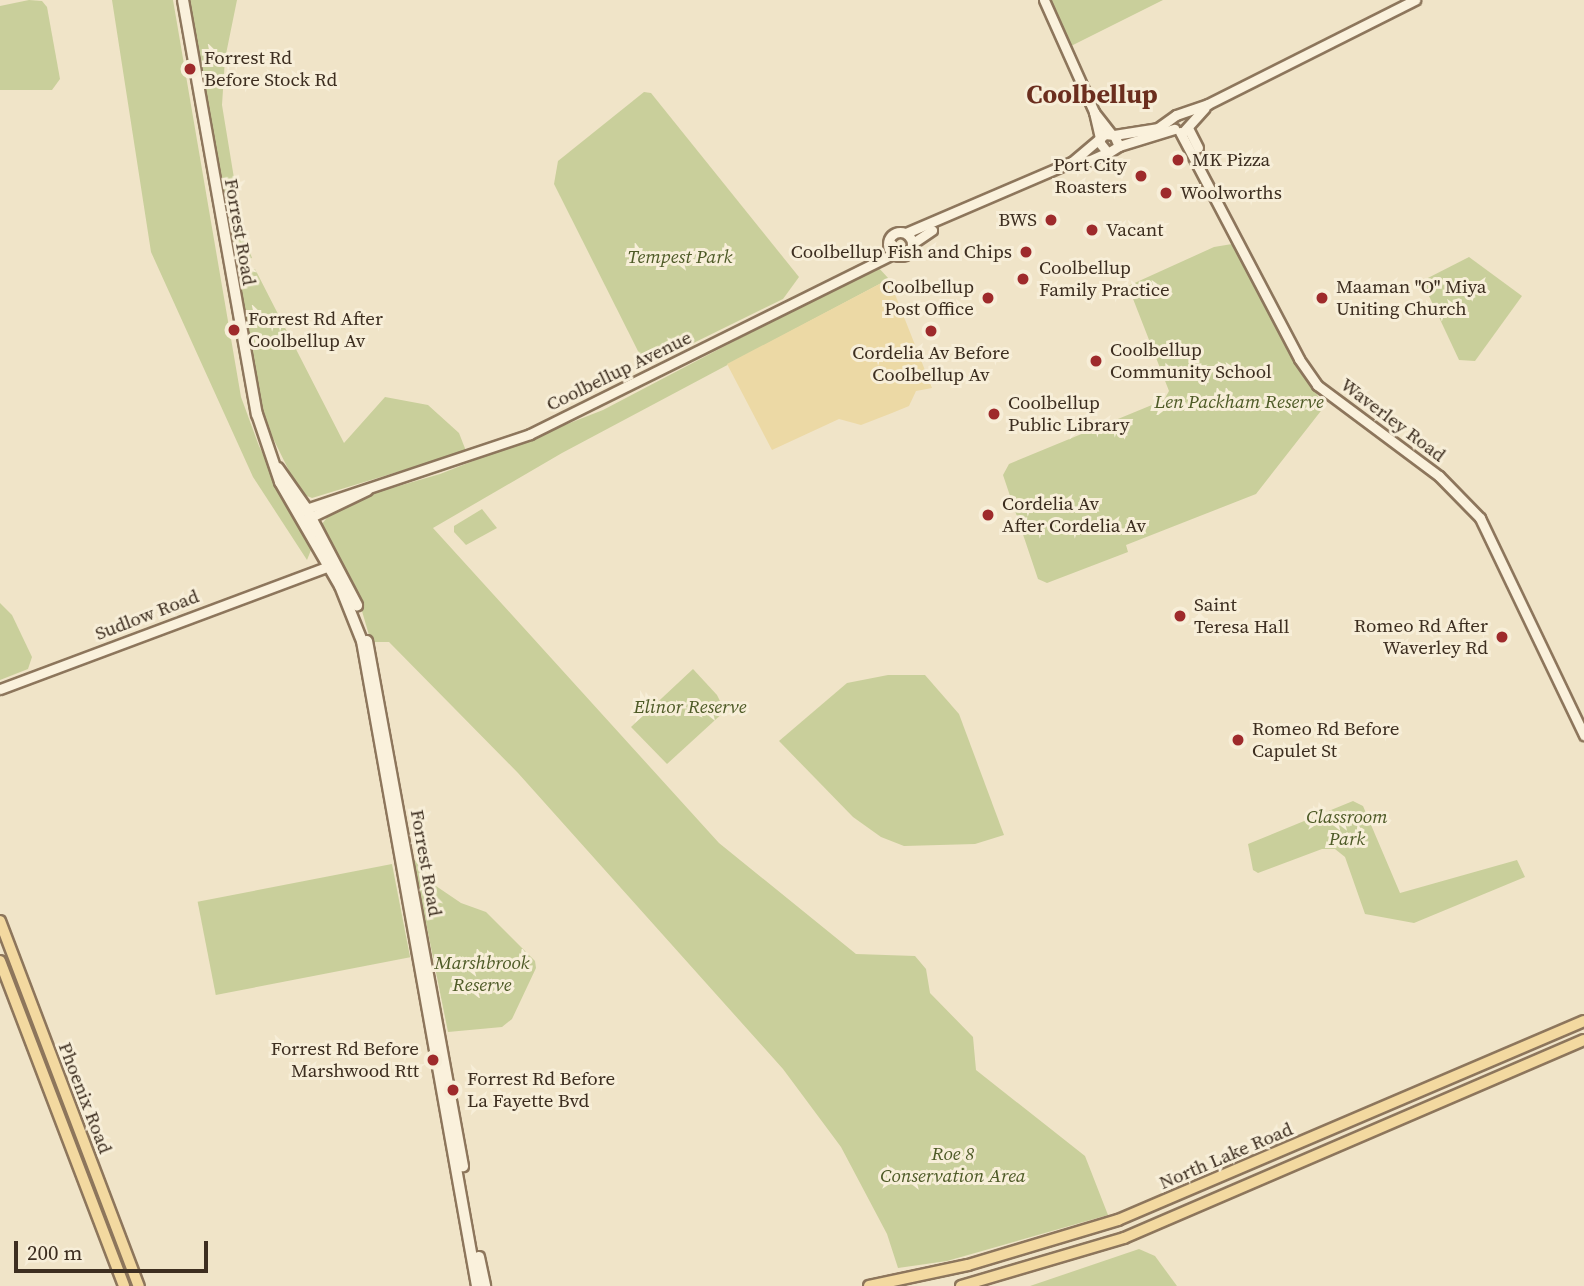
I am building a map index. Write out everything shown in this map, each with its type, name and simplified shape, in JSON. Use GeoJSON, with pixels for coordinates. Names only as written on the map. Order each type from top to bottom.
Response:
{"type":"FeatureCollection","features":[{"type":"Feature","properties":{"kind":"main road","name":"Forrest Road"},"geometry":{"type":"LineString","coordinates":[[183,0],[248,380],[276,466],[357,605],[371,659],[485,1286]]}},
{"type":"Feature","properties":{"kind":"main road","name":"Forrest Road"},"geometry":{"type":"LineString","coordinates":[[331,562],[355,618],[363,667],[372,688],[477,1286]]}},
{"type":"Feature","properties":{"kind":"main road","name":"Phoenix Road"},"geometry":{"type":"LineString","coordinates":[[0,922],[139,1286]]}},
{"type":"Feature","properties":{"kind":"main road","name":"Phoenix Road"},"geometry":{"type":"LineString","coordinates":[[0,961],[124,1286]]}},
{"type":"Feature","properties":{"kind":"main road","name":"North Lake Road"},"geometry":{"type":"LineString","coordinates":[[869,1286],[968,1265],[1118,1220],[1584,1021]]}},
{"type":"Feature","properties":{"kind":"main road","name":"North Lake Road"},"geometry":{"type":"LineString","coordinates":[[961,1286],[1136,1233],[1584,1040]]}},
{"type":"Feature","properties":{"kind":"street"},"geometry":{"type":"LineString","coordinates":[[1044,0],[1094,112],[1099,141],[1106,153]]}},
{"type":"Feature","properties":{"kind":"street"},"geometry":{"type":"LineString","coordinates":[[1181,126],[1184,114],[1415,0]]}},
{"type":"Feature","properties":{"kind":"street"},"geometry":{"type":"LineString","coordinates":[[1181,126],[1145,133],[1113,134],[1099,141],[1084,156],[1047,175],[928,232],[912,243],[906,255],[891,251],[893,234],[906,233],[1047,175],[1106,153],[1119,146],[1181,126],[1209,104]]}},
{"type":"Feature","properties":{"kind":"street"},"geometry":{"type":"LineString","coordinates":[[1094,112],[1113,134],[1119,146]]}},
{"type":"Feature","properties":{"kind":"street","name":"Waverley Road"},"geometry":{"type":"LineString","coordinates":[[1181,126],[1283,319],[1297,338],[1302,356],[1318,378],[1445,475],[1484,515],[1584,723]]}},
{"type":"Feature","properties":{"kind":"street","name":"Waverley Road"},"geometry":{"type":"LineString","coordinates":[[1181,126],[1299,359],[1317,385],[1438,475],[1480,518],[1584,735]]}},
{"type":"Feature","properties":{"kind":"street"},"geometry":{"type":"LineString","coordinates":[[906,233],[912,243]]}},
{"type":"Feature","properties":{"kind":"street","name":"Coolbellup Avenue"},"geometry":{"type":"LineString","coordinates":[[304,515],[368,489],[502,444],[579,412],[891,251]]}},
{"type":"Feature","properties":{"kind":"street","name":"Sudlow Road"},"geometry":{"type":"LineString","coordinates":[[0,689],[331,562]]}},
{"type":"Feature","properties":{"kind":"green space"},"geometry":{"type":"Polygon","coordinates":[[[29,0],[42,1],[47,7],[60,79],[52,90],[0,90],[0,6],[29,0]]]}},
{"type":"Feature","properties":{"kind":"green space"},"geometry":{"type":"Polygon","coordinates":[[[112,0],[173,0],[241,397],[259,446],[311,550],[307,560],[253,477],[151,252],[112,0]]]}},
{"type":"Feature","properties":{"kind":"green space"},"geometry":{"type":"Polygon","coordinates":[[[189,0],[237,0],[225,59],[222,105],[243,233],[252,258],[240,261],[231,251],[189,0]]]}},
{"type":"Feature","properties":{"kind":"green space"},"geometry":{"type":"Polygon","coordinates":[[[1050,0],[1163,0],[1069,47],[1050,0]]]}},
{"type":"Feature","properties":{"kind":"green space","name":"Tempest Park"},"geometry":{"type":"Polygon","coordinates":[[[644,92],[651,93],[799,277],[783,299],[659,360],[643,361],[554,184],[558,161],[644,92]]]}},
{"type":"Feature","properties":{"kind":"green space","name":"Len Packham Reserve"},"geometry":{"type":"Polygon","coordinates":[[[1232,244],[1324,407],[1256,494],[1126,545],[1128,552],[1047,583],[1038,579],[1003,475],[1009,464],[1164,400],[1169,391],[1128,286],[1214,247],[1232,244]]]}},
{"type":"Feature","properties":{"kind":"green space"},"geometry":{"type":"Polygon","coordinates":[[[1469,257],[1522,296],[1475,361],[1459,360],[1422,281],[1469,257]]]}},
{"type":"Feature","properties":{"kind":"green space","name":"Roe 8 Conservation Area"},"geometry":{"type":"Polygon","coordinates":[[[877,266],[889,279],[562,453],[433,528],[719,843],[856,954],[915,956],[926,969],[930,993],[973,1037],[976,1070],[1085,1156],[1108,1215],[947,1261],[898,1268],[887,1234],[841,1147],[783,1069],[518,773],[389,642],[371,642],[357,594],[322,524],[329,515],[371,494],[440,474],[603,410],[877,266]]]}},
{"type":"Feature","properties":{"kind":"green space"},"geometry":{"type":"Polygon","coordinates":[[[255,269],[344,443],[385,397],[428,405],[459,433],[466,451],[312,498],[300,493],[261,414],[234,273],[255,269]]]}},
{"type":"Feature","properties":{"kind":"green space"},"geometry":{"type":"Polygon","coordinates":[[[482,509],[497,528],[466,545],[454,532],[454,526],[482,509]]]}},
{"type":"Feature","properties":{"kind":"green space"},"geometry":{"type":"Polygon","coordinates":[[[0,603],[12,615],[32,657],[28,669],[0,680],[0,603]]]}},
{"type":"Feature","properties":{"kind":"green space","name":"Elinor Reserve"},"geometry":{"type":"Polygon","coordinates":[[[693,669],[717,695],[725,711],[667,764],[631,727],[693,669]]]}},
{"type":"Feature","properties":{"kind":"green space"},"geometry":{"type":"Polygon","coordinates":[[[888,675],[925,675],[959,714],[1004,835],[975,844],[904,846],[881,837],[853,817],[779,741],[847,683],[888,675]]]}},
{"type":"Feature","properties":{"kind":"green space","name":"Classroom Park"},"geometry":{"type":"Polygon","coordinates":[[[1353,801],[1363,806],[1400,893],[1517,860],[1525,877],[1414,923],[1365,914],[1345,857],[1335,849],[1322,849],[1258,873],[1253,870],[1248,844],[1353,801]]]}},
{"type":"Feature","properties":{"kind":"green space","name":"Marshbrook Reserve"},"geometry":{"type":"Polygon","coordinates":[[[413,858],[433,884],[461,903],[486,912],[535,961],[536,968],[512,1019],[502,1027],[448,1032],[413,858]]]}},
{"type":"Feature","properties":{"kind":"green space"},"geometry":{"type":"Polygon","coordinates":[[[392,864],[410,957],[216,995],[198,902],[392,864]]]}},
{"type":"Feature","properties":{"kind":"green space"},"geometry":{"type":"Polygon","coordinates":[[[1139,1249],[1155,1256],[1177,1286],[1030,1286],[1139,1249]]]}},
{"type":"Feature","properties":{"kind":"sand"},"geometry":{"type":"Polygon","coordinates":[[[889,279],[932,388],[916,391],[909,406],[892,413],[861,425],[839,419],[772,450],[727,364],[889,279]]]}},
{"type":"Feature","properties":{"kind":"place","name":"Forrest Rd Before Stock Rd"},"geometry":{"type":"Point","coordinates":[190,69]}},
{"type":"Feature","properties":{"kind":"place","name":"MK Pizza"},"geometry":{"type":"Point","coordinates":[1178,160]}},
{"type":"Feature","properties":{"kind":"place","name":"Port City Roasters"},"geometry":{"type":"Point","coordinates":[1141,176]}},
{"type":"Feature","properties":{"kind":"place","name":"Woolworths"},"geometry":{"type":"Point","coordinates":[1166,193]}},
{"type":"Feature","properties":{"kind":"place","name":"BWS"},"geometry":{"type":"Point","coordinates":[1051,220]}},
{"type":"Feature","properties":{"kind":"place","name":"Vacant"},"geometry":{"type":"Point","coordinates":[1092,230]}},
{"type":"Feature","properties":{"kind":"place","name":"Coolbellup Fish and Chips"},"geometry":{"type":"Point","coordinates":[1026,252]}},
{"type":"Feature","properties":{"kind":"place","name":"Coolbellup Family Practice"},"geometry":{"type":"Point","coordinates":[1023,279]}},
{"type":"Feature","properties":{"kind":"place","name":"Coolbellup Post Office"},"geometry":{"type":"Point","coordinates":[988,298]}},
{"type":"Feature","properties":{"kind":"place","name":"Maaman \"O\" Miya Uniting Church"},"geometry":{"type":"Point","coordinates":[1322,298]}},
{"type":"Feature","properties":{"kind":"place","name":"Forrest Rd After Coolbellup Av"},"geometry":{"type":"Point","coordinates":[234,330]}},
{"type":"Feature","properties":{"kind":"place","name":"Cordelia Av Before Coolbellup Av"},"geometry":{"type":"Point","coordinates":[931,331]}},
{"type":"Feature","properties":{"kind":"place","name":"Coolbellup Community School"},"geometry":{"type":"Point","coordinates":[1096,361]}},
{"type":"Feature","properties":{"kind":"place","name":"Coolbellup Public Library"},"geometry":{"type":"Point","coordinates":[994,414]}},
{"type":"Feature","properties":{"kind":"place","name":"Cordelia Av After Cordelia Av"},"geometry":{"type":"Point","coordinates":[988,515]}},
{"type":"Feature","properties":{"kind":"place","name":"Saint Teresa Hall"},"geometry":{"type":"Point","coordinates":[1180,616]}},
{"type":"Feature","properties":{"kind":"place","name":"Romeo Rd After Waverley Rd"},"geometry":{"type":"Point","coordinates":[1502,637]}},
{"type":"Feature","properties":{"kind":"place","name":"Romeo Rd Before Capulet St"},"geometry":{"type":"Point","coordinates":[1238,740]}},
{"type":"Feature","properties":{"kind":"place","name":"Forrest Rd Before Marshwood Rtt"},"geometry":{"type":"Point","coordinates":[433,1060]}},
{"type":"Feature","properties":{"kind":"place","name":"Forrest Rd Before La Fayette Bvd"},"geometry":{"type":"Point","coordinates":[453,1090]}},
{"type":"Feature","properties":{"kind":"district","name":"Coolbellup"},"geometry":{"type":"Point","coordinates":[1092,95]}}]}
